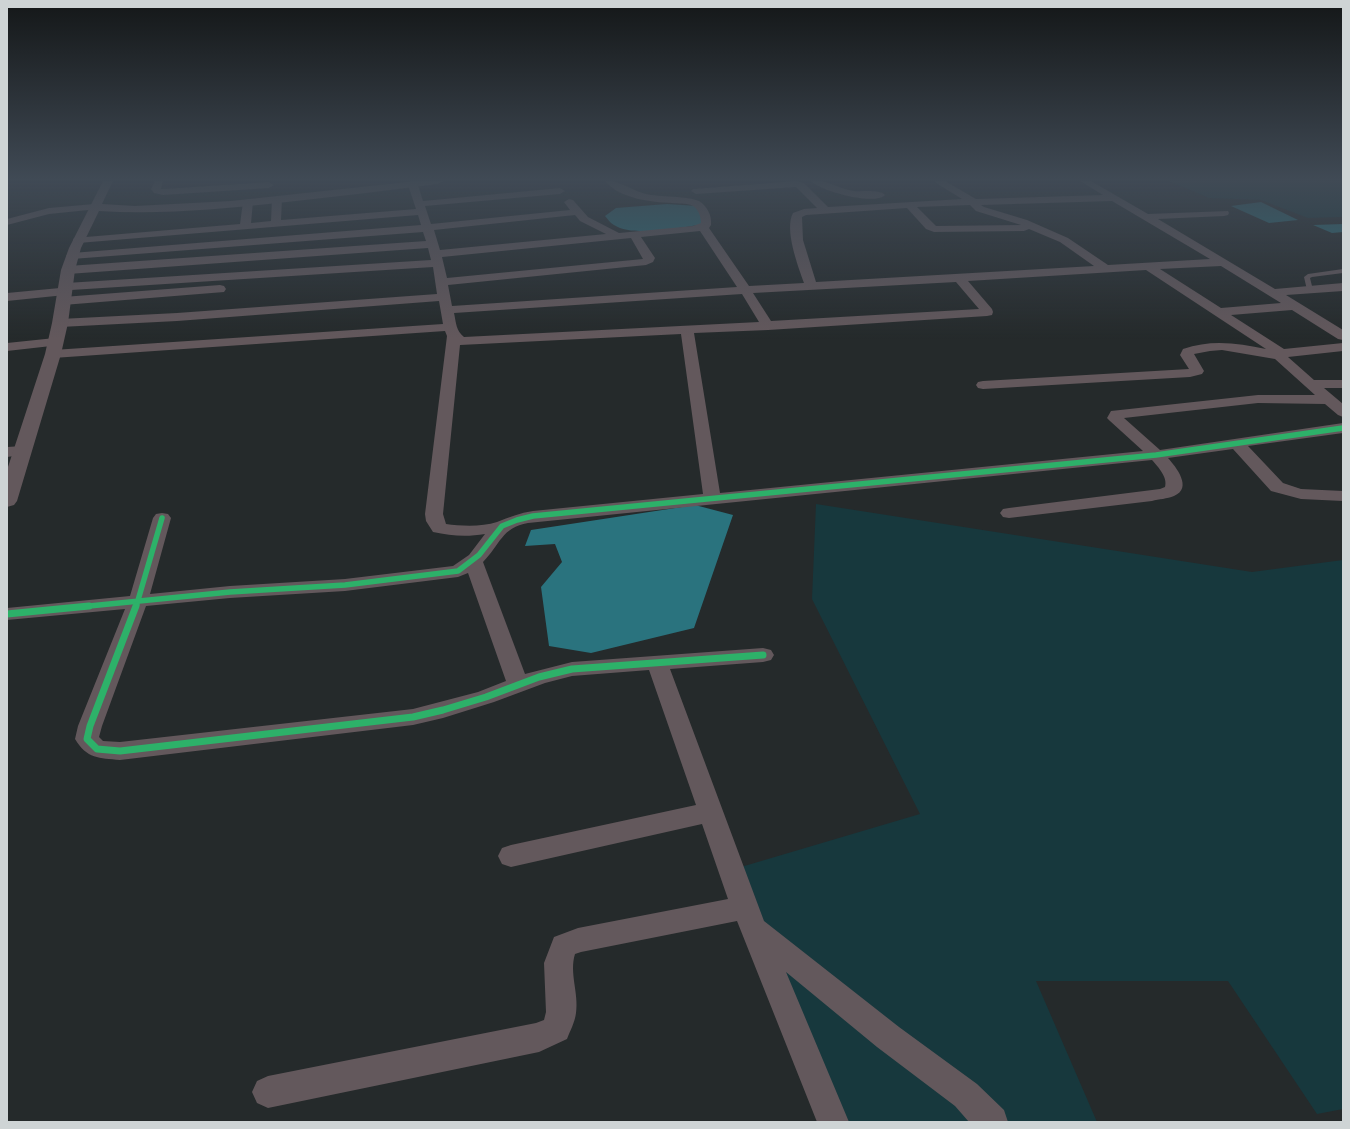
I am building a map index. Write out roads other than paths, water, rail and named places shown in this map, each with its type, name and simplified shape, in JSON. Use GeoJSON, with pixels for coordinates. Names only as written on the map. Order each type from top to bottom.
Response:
{"type":"FeatureCollection","features":[{"type":"Feature","properties":{"kind":"street"},"geometry":{"type":"LineString","coordinates":[[7,502],[15,452],[54,348],[60,323],[60,293],[81,234]]}},
{"type":"Feature","properties":{"kind":"street"},"geometry":{"type":"LineString","coordinates":[[78,240],[159,234]]}},
{"type":"Feature","properties":{"kind":"street"},"geometry":{"type":"LineString","coordinates":[[70,263],[369,234]]}},
{"type":"Feature","properties":{"kind":"street"},"geometry":{"type":"LineString","coordinates":[[429,234],[435,254],[452,332],[434,514],[435,521],[439,528],[446,530],[462,531],[503,526],[519,519],[544,515],[1156,455],[1343,428]]}},
{"type":"Feature","properties":{"kind":"street"},"geometry":{"type":"LineString","coordinates":[[610,234],[615,236]]}},
{"type":"Feature","properties":{"kind":"street"},"geometry":{"type":"LineString","coordinates":[[441,282],[646,262],[649,258],[633,234]]}},
{"type":"Feature","properties":{"kind":"street"},"geometry":{"type":"LineString","coordinates":[[60,293],[152,280],[361,269],[435,254],[636,234]]}},
{"type":"Feature","properties":{"kind":"street"},"geometry":{"type":"LineString","coordinates":[[708,234],[746,290],[768,326]]}},
{"type":"Feature","properties":{"kind":"street"},"geometry":{"type":"LineString","coordinates":[[796,234],[801,257],[811,286]]}},
{"type":"Feature","properties":{"kind":"street"},"geometry":{"type":"LineString","coordinates":[[1051,234],[1064,240],[1105,269]]}},
{"type":"Feature","properties":{"kind":"street"},"geometry":{"type":"LineString","coordinates":[[1174,234],[1343,336]]}},
{"type":"Feature","properties":{"kind":"street"},"geometry":{"type":"LineString","coordinates":[[70,263],[248,258],[366,249],[435,254]]}},
{"type":"Feature","properties":{"kind":"street"},"geometry":{"type":"LineString","coordinates":[[361,269],[366,249]]}},
{"type":"Feature","properties":{"kind":"street"},"geometry":{"type":"LineString","coordinates":[[320,272],[322,252]]}},
{"type":"Feature","properties":{"kind":"street"},"geometry":{"type":"LineString","coordinates":[[247,276],[248,258]]}},
{"type":"Feature","properties":{"kind":"street"},"geometry":{"type":"LineString","coordinates":[[60,323],[445,303],[746,290],[1223,262]]}},
{"type":"Feature","properties":{"kind":"street"},"geometry":{"type":"LineString","coordinates":[[1147,266],[1282,355],[1286,363],[1343,412]]}},
{"type":"Feature","properties":{"kind":"street"},"geometry":{"type":"LineString","coordinates":[[7,347],[54,348],[452,332],[461,341],[472,341],[768,326],[987,312],[986,308],[959,278]]}},
{"type":"Feature","properties":{"kind":"street"},"geometry":{"type":"LineString","coordinates":[[1272,293],[1343,287]]}},
{"type":"Feature","properties":{"kind":"street"},"geometry":{"type":"LineString","coordinates":[[7,297],[60,293],[236,288]]}},
{"type":"Feature","properties":{"kind":"street"},"geometry":{"type":"LineString","coordinates":[[1218,312],[1294,306]]}},
{"type":"Feature","properties":{"kind":"street"},"geometry":{"type":"LineString","coordinates":[[687,329],[712,499]]}},
{"type":"Feature","properties":{"kind":"street"},"geometry":{"type":"LineString","coordinates":[[983,385],[1190,373],[1197,370],[1187,355],[1192,350],[1203,348],[1226,347],[1282,355],[1288,352],[1343,348]]}},
{"type":"Feature","properties":{"kind":"street"},"geometry":{"type":"LineString","coordinates":[[1310,384],[1343,384]]}},
{"type":"Feature","properties":{"kind":"street"},"geometry":{"type":"LineString","coordinates":[[1009,513],[1166,493],[1173,489],[1176,483],[1174,476],[1156,455],[1114,418],[1116,414],[1258,399],[1329,400]]}},
{"type":"Feature","properties":{"kind":"street"},"geometry":{"type":"LineString","coordinates":[[1237,444],[1277,487],[1286,491],[1300,494],[1343,496]]}},
{"type":"Feature","properties":{"kind":"street"},"geometry":{"type":"LineString","coordinates":[[162,518],[138,601],[90,726],[87,739],[97,749],[120,751],[413,716],[443,710],[538,677],[572,669],[763,655]]}},
{"type":"Feature","properties":{"kind":"street"},"geometry":{"type":"LineString","coordinates":[[7,614],[230,592],[345,585],[458,572],[474,562],[493,535],[503,526]]}},
{"type":"Feature","properties":{"kind":"street"},"geometry":{"type":"LineString","coordinates":[[474,562],[518,685]]}},
{"type":"Feature","properties":{"kind":"street"},"geometry":{"type":"LineString","coordinates":[[657,662],[750,918],[833,1122]]}},
{"type":"Feature","properties":{"kind":"street"},"geometry":{"type":"LineString","coordinates":[[511,856],[711,812]]}},
{"type":"Feature","properties":{"kind":"street"},"geometry":{"type":"LineString","coordinates":[[268,1092],[539,1037],[556,1029],[561,1012],[558,963],[564,946],[578,940],[750,918],[888,1037],[966,1095],[992,1122]]}},
{"type":"Feature","properties":{"kind":"lane"},"geometry":{"type":"LineString","coordinates":[[1310,290],[1307,277],[1310,275],[1343,271]]}},
{"type":"Feature","properties":{"kind":"water"},"geometry":{"type":"Polygon","coordinates":[[[695,505],[733,515],[694,628],[591,653],[549,646],[541,587],[562,562],[555,544],[525,546],[531,530],[695,505]]]}}]}
